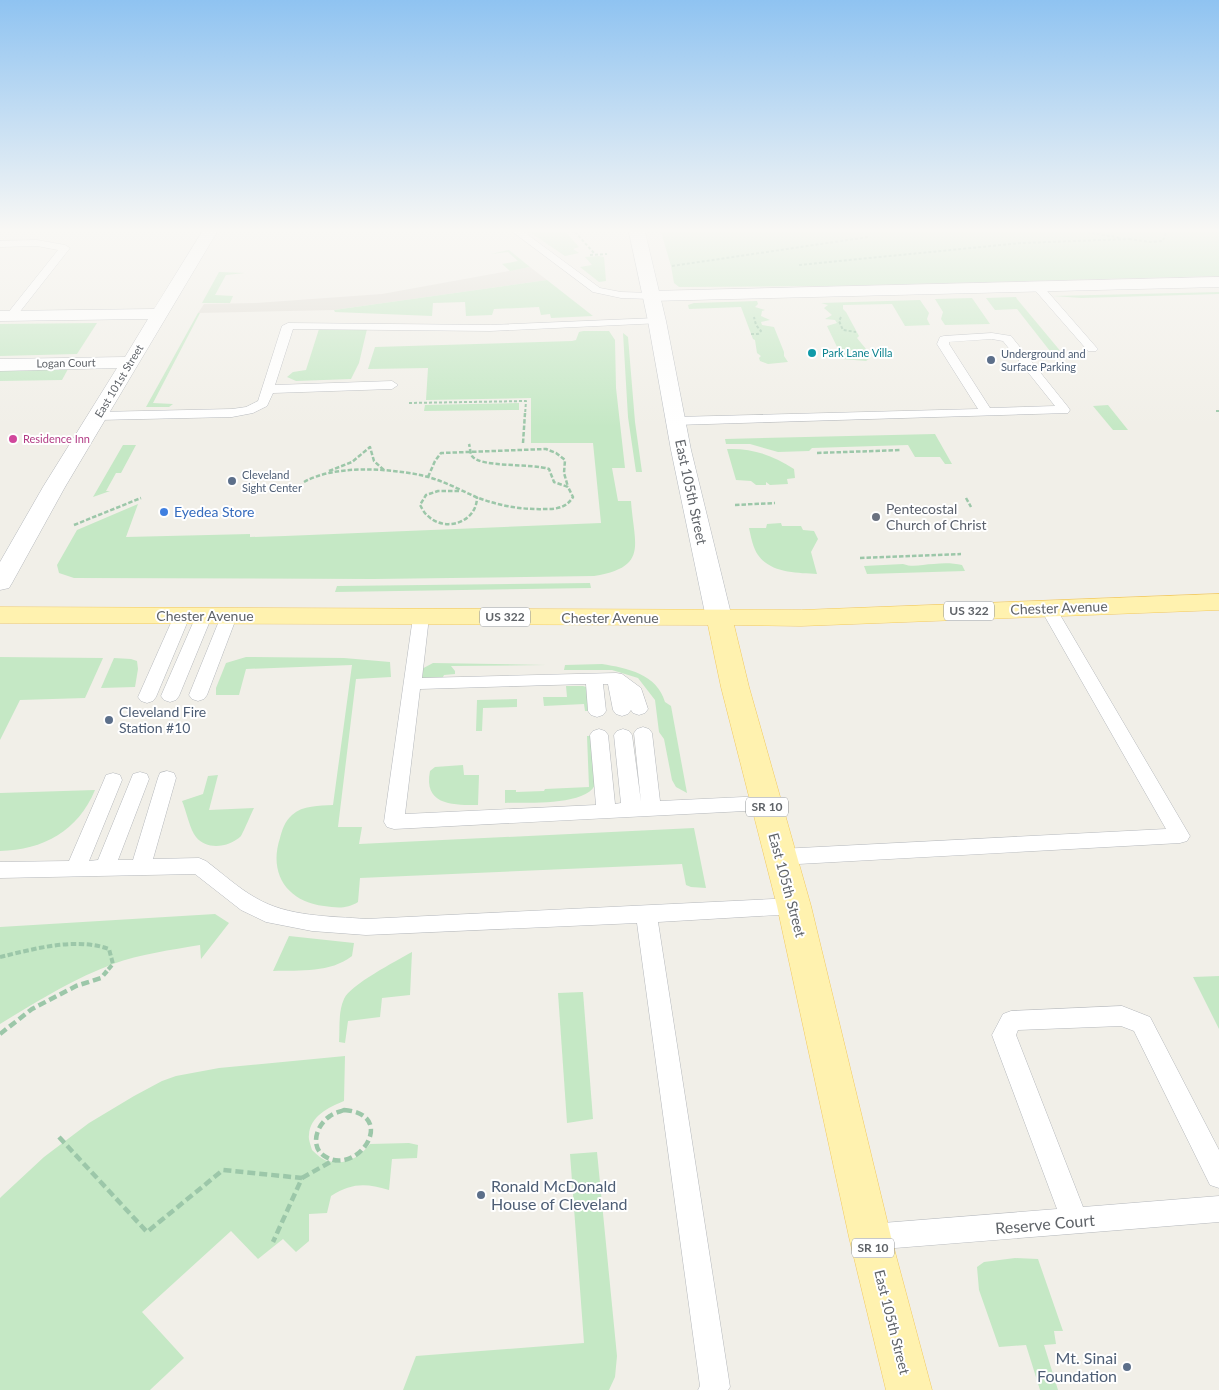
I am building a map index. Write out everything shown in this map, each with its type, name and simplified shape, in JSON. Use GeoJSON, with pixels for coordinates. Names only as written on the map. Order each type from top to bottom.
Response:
{"type":"FeatureCollection","features":[{"type":"Feature","properties":{"kind":"main road","name":"Chester Avenue"},"geometry":{"type":"LineString","coordinates":[[0,615],[801,618],[1219,602]]}},
{"type":"Feature","properties":{"kind":"main road","name":"East 105th Street"},"geometry":{"type":"LineString","coordinates":[[719,618],[765,803],[794,906],[870,1237],[909,1390]]}},
{"type":"Feature","properties":{"kind":"street","name":"East 101st Street"},"geometry":{"type":"LineString","coordinates":[[0,583],[54,487],[170,297]]}},
{"type":"Feature","properties":{"kind":"street","name":"East 105th Street"},"geometry":{"type":"LineString","coordinates":[[651,297],[719,618]]}},
{"type":"Feature","properties":{"kind":"street"},"geometry":{"type":"LineString","coordinates":[[5,316],[160,314]]}},
{"type":"Feature","properties":{"kind":"street","name":"Logan Court"},"geometry":{"type":"LineString","coordinates":[[0,365],[131,362]]}},
{"type":"Feature","properties":{"kind":"lane"},"geometry":{"type":"LineString","coordinates":[[5,316],[22,297]]}},
{"type":"Feature","properties":{"kind":"lane"},"geometry":{"type":"LineString","coordinates":[[1047,297],[1092,348]]}},
{"type":"Feature","properties":{"kind":"lane"},"geometry":{"type":"LineString","coordinates":[[98,416],[232,413],[249,410],[263,403],[288,326],[370,325],[411,328],[489,328],[657,321]]}},
{"type":"Feature","properties":{"kind":"lane"},"geometry":{"type":"LineString","coordinates":[[676,421],[1064,410],[1007,338],[992,336],[944,339],[944,344],[986,412]]}},
{"type":"Feature","properties":{"kind":"lane"},"geometry":{"type":"LineString","coordinates":[[268,388],[392,385]]}},
{"type":"Feature","properties":{"kind":"lane"},"geometry":{"type":"LineString","coordinates":[[780,857],[1180,836],[1048,608]]}},
{"type":"Feature","properties":{"kind":"lane"},"geometry":{"type":"LineString","coordinates":[[170,696],[193,616]]}},
{"type":"Feature","properties":{"kind":"lane"},"geometry":{"type":"LineString","coordinates":[[147,697],[193,616]]}},
{"type":"Feature","properties":{"kind":"lane"},"geometry":{"type":"LineString","coordinates":[[198,695],[229,616]]}},
{"type":"Feature","properties":{"kind":"lane"},"geometry":{"type":"LineString","coordinates":[[421,617],[394,822],[765,803]]}},
{"type":"Feature","properties":{"kind":"lane"},"geometry":{"type":"LineString","coordinates":[[412,684],[616,678],[635,692],[630,709]]}},
{"type":"Feature","properties":{"kind":"lane"},"geometry":{"type":"LineString","coordinates":[[594,679],[597,711]]}},
{"type":"Feature","properties":{"kind":"lane"},"geometry":{"type":"LineString","coordinates":[[643,733],[651,809]]}},
{"type":"Feature","properties":{"kind":"lane"},"geometry":{"type":"LineString","coordinates":[[624,734],[631,810]]}},
{"type":"Feature","properties":{"kind":"lane"},"geometry":{"type":"LineString","coordinates":[[599,735],[606,812]]}},
{"type":"Feature","properties":{"kind":"lane"},"geometry":{"type":"LineString","coordinates":[[141,867],[167,778]]}},
{"type":"Feature","properties":{"kind":"lane"},"geometry":{"type":"LineString","coordinates":[[106,868],[140,779]]}},
{"type":"Feature","properties":{"kind":"lane"},"geometry":{"type":"LineString","coordinates":[[76,868],[113,780]]}},
{"type":"Feature","properties":{"kind":"lane"},"geometry":{"type":"LineString","coordinates":[[0,870],[199,866],[248,904],[274,916],[312,923],[366,927],[794,906]]}},
{"type":"Feature","properties":{"kind":"lane"},"geometry":{"type":"LineString","coordinates":[[646,914],[715,1387],[713,1390]]}},
{"type":"Feature","properties":{"kind":"lane"},"geometry":{"type":"LineString","coordinates":[[1075,1221],[1004,1035],[1010,1021],[1122,1016],[1142,1024],[1219,1176]]}},
{"type":"Feature","properties":{"kind":"lane","name":"Reserve Court"},"geometry":{"type":"LineString","coordinates":[[870,1237],[1219,1209]]}},
{"type":"Feature","properties":{"kind":"path"},"geometry":{"type":"LineString","coordinates":[[839,320],[843,330],[856,332]]}},
{"type":"Feature","properties":{"kind":"path"},"geometry":{"type":"LineString","coordinates":[[750,334],[758,334],[761,331],[760,328]]}},
{"type":"Feature","properties":{"kind":"path"},"geometry":{"type":"LineString","coordinates":[[406,403],[526,401],[523,443]]}},
{"type":"Feature","properties":{"kind":"path"},"geometry":{"type":"LineString","coordinates":[[469,444],[470,452],[475,459],[496,464],[543,465],[549,469],[554,482],[568,487]]}},
{"type":"Feature","properties":{"kind":"path"},"geometry":{"type":"LineString","coordinates":[[304,482],[352,462],[370,447],[373,461],[378,467],[388,472]]}},
{"type":"Feature","properties":{"kind":"path"},"geometry":{"type":"LineString","coordinates":[[324,473],[388,472],[412,474],[428,477],[498,504],[526,509],[556,508],[568,504],[572,497],[564,474],[565,460],[556,453],[546,449],[441,453],[436,457],[428,477]]}},
{"type":"Feature","properties":{"kind":"path"},"geometry":{"type":"LineString","coordinates":[[817,453],[901,450]]}},
{"type":"Feature","properties":{"kind":"path"},"geometry":{"type":"LineString","coordinates":[[467,492],[448,490],[430,492],[420,505],[426,517],[436,522],[459,522],[473,515],[476,511],[477,497]]}},
{"type":"Feature","properties":{"kind":"path"},"geometry":{"type":"LineString","coordinates":[[74,525],[141,498]]}},
{"type":"Feature","properties":{"kind":"path"},"geometry":{"type":"LineString","coordinates":[[966,498],[971,507]]}},
{"type":"Feature","properties":{"kind":"path"},"geometry":{"type":"LineString","coordinates":[[735,505],[775,504]]}},
{"type":"Feature","properties":{"kind":"path"},"geometry":{"type":"LineString","coordinates":[[860,558],[961,554]]}},
{"type":"Feature","properties":{"kind":"path"},"geometry":{"type":"LineString","coordinates":[[0,957],[32,950],[95,944],[109,949],[113,964],[101,978],[76,986],[32,1009],[0,1034]]}},
{"type":"Feature","properties":{"kind":"path"},"geometry":{"type":"LineString","coordinates":[[273,1242],[302,1178],[333,1160],[342,1161],[352,1158],[368,1144],[372,1126],[362,1114],[354,1110],[344,1110],[336,1112],[321,1122],[317,1129],[316,1145],[325,1157],[333,1160]]}},
{"type":"Feature","properties":{"kind":"path"},"geometry":{"type":"LineString","coordinates":[[59,1136],[147,1232],[223,1170],[302,1178]]}},
{"type":"Feature","properties":{"kind":"shaded area"},"geometry":{"type":"Polygon","coordinates":[[[342,297],[427,297],[334,310],[198,313],[204,304],[256,303],[342,297]]]}},
{"type":"Feature","properties":{"kind":"green space"},"geometry":{"type":"Polygon","coordinates":[[[205,297],[233,297],[230,303],[202,303],[205,297]]]}},
{"type":"Feature","properties":{"kind":"green space"},"geometry":{"type":"Polygon","coordinates":[[[427,297],[569,297],[593,316],[551,318],[550,314],[541,315],[539,307],[494,309],[492,315],[466,316],[465,302],[433,303],[432,316],[335,312],[334,310],[427,297]]]}},
{"type":"Feature","properties":{"kind":"green space"},"geometry":{"type":"Polygon","coordinates":[[[1016,297],[1067,359],[1057,360],[1017,309],[995,310],[986,298],[1016,297]]]}},
{"type":"Feature","properties":{"kind":"green space"},"geometry":{"type":"Polygon","coordinates":[[[1065,297],[1120,297],[1081,298],[1065,297]]]}},
{"type":"Feature","properties":{"kind":"green space"},"geometry":{"type":"Polygon","coordinates":[[[972,298],[990,324],[945,325],[941,319],[943,312],[935,299],[972,298]]]}},
{"type":"Feature","properties":{"kind":"green space"},"geometry":{"type":"Polygon","coordinates":[[[920,300],[929,313],[927,319],[930,325],[905,326],[892,304],[843,305],[843,309],[859,336],[857,338],[866,349],[865,353],[870,358],[866,361],[842,359],[842,354],[827,326],[837,323],[835,320],[825,319],[832,315],[824,308],[828,305],[821,303],[920,300]]]}},
{"type":"Feature","properties":{"kind":"green space"},"geometry":{"type":"Polygon","coordinates":[[[757,301],[758,304],[755,307],[765,310],[762,311],[761,316],[770,320],[761,322],[762,325],[774,327],[788,362],[768,364],[760,361],[759,358],[761,356],[757,353],[755,340],[741,307],[689,309],[688,305],[694,303],[757,301]]]}},
{"type":"Feature","properties":{"kind":"green space"},"geometry":{"type":"Polygon","coordinates":[[[198,313],[200,313],[153,403],[173,404],[169,407],[146,407],[198,313]]]}},
{"type":"Feature","properties":{"kind":"green space"},"geometry":{"type":"Polygon","coordinates":[[[97,323],[77,354],[0,356],[0,324],[97,323]]]}},
{"type":"Feature","properties":{"kind":"green space"},"geometry":{"type":"Polygon","coordinates":[[[319,329],[367,329],[359,363],[351,379],[296,381],[287,377],[293,372],[306,370],[319,329]]]}},
{"type":"Feature","properties":{"kind":"green space"},"geometry":{"type":"Polygon","coordinates":[[[609,331],[615,340],[616,388],[625,468],[612,468],[618,501],[631,501],[635,542],[631,560],[623,567],[612,572],[594,576],[373,579],[74,578],[59,573],[57,565],[77,530],[138,504],[126,537],[250,534],[250,537],[285,536],[601,523],[593,443],[531,443],[531,398],[426,400],[428,368],[368,369],[375,347],[572,341],[576,340],[579,332],[609,331]]]}},
{"type":"Feature","properties":{"kind":"green space"},"geometry":{"type":"Polygon","coordinates":[[[623,333],[628,337],[635,422],[642,472],[636,472],[628,417],[623,333]]]}},
{"type":"Feature","properties":{"kind":"green space"},"geometry":{"type":"Polygon","coordinates":[[[68,369],[62,380],[0,381],[0,371],[68,369]]]}},
{"type":"Feature","properties":{"kind":"green space"},"geometry":{"type":"Polygon","coordinates":[[[519,403],[519,410],[424,411],[425,405],[519,403]]]}},
{"type":"Feature","properties":{"kind":"green space"},"geometry":{"type":"Polygon","coordinates":[[[1108,405],[1128,430],[1113,430],[1093,406],[1108,405]]]}},
{"type":"Feature","properties":{"kind":"green space"},"geometry":{"type":"Polygon","coordinates":[[[935,434],[952,464],[945,464],[940,457],[915,457],[908,445],[812,448],[809,451],[778,452],[750,444],[726,444],[725,439],[935,434]]]}},
{"type":"Feature","properties":{"kind":"green space"},"geometry":{"type":"Polygon","coordinates":[[[123,445],[136,445],[121,473],[116,473],[106,491],[110,491],[93,497],[123,445]]]}},
{"type":"Feature","properties":{"kind":"green space"},"geometry":{"type":"Polygon","coordinates":[[[727,449],[754,451],[770,456],[794,469],[795,478],[787,479],[788,484],[770,485],[766,482],[766,485],[756,485],[751,481],[736,480],[727,449]]]}},
{"type":"Feature","properties":{"kind":"green space"},"geometry":{"type":"Polygon","coordinates":[[[781,523],[782,526],[801,526],[803,530],[814,531],[818,539],[811,552],[817,574],[777,569],[763,561],[758,555],[753,546],[749,528],[766,528],[767,524],[781,523]]]}},
{"type":"Feature","properties":{"kind":"green space"},"geometry":{"type":"Polygon","coordinates":[[[941,563],[955,564],[962,565],[965,571],[867,574],[864,566],[903,564],[914,566],[941,563]]]}},
{"type":"Feature","properties":{"kind":"green space"},"geometry":{"type":"Polygon","coordinates":[[[590,583],[591,588],[335,592],[337,586],[590,583]]]}},
{"type":"Feature","properties":{"kind":"green space"},"geometry":{"type":"Polygon","coordinates":[[[0,657],[103,658],[85,698],[20,700],[0,740],[0,657]]]}},
{"type":"Feature","properties":{"kind":"green space"},"geometry":{"type":"Polygon","coordinates":[[[246,657],[344,658],[390,662],[391,677],[356,679],[338,827],[362,827],[359,844],[694,828],[706,888],[686,885],[682,864],[360,878],[358,902],[350,906],[329,907],[300,899],[284,884],[279,874],[277,851],[283,829],[287,820],[292,815],[301,809],[333,805],[352,665],[246,669],[239,695],[216,695],[216,688],[226,663],[246,657]]]}},
{"type":"Feature","properties":{"kind":"green space"},"geometry":{"type":"Polygon","coordinates":[[[114,658],[137,661],[138,669],[135,687],[101,688],[114,658]]]}},
{"type":"Feature","properties":{"kind":"green space"},"geometry":{"type":"Polygon","coordinates":[[[433,663],[546,665],[451,666],[455,674],[444,675],[442,679],[424,682],[418,671],[433,663]]]}},
{"type":"Feature","properties":{"kind":"green space"},"geometry":{"type":"Polygon","coordinates":[[[602,664],[631,670],[640,674],[655,685],[661,692],[665,702],[671,706],[687,793],[676,787],[672,780],[664,739],[659,732],[655,700],[638,678],[612,670],[564,670],[565,665],[602,664]]]}},
{"type":"Feature","properties":{"kind":"green space"},"geometry":{"type":"Polygon","coordinates":[[[566,686],[589,688],[593,711],[585,711],[584,704],[544,706],[543,697],[567,697],[566,686]]]}},
{"type":"Feature","properties":{"kind":"green space"},"geometry":{"type":"Polygon","coordinates":[[[517,699],[517,707],[483,708],[482,731],[476,731],[477,700],[517,699]]]}},
{"type":"Feature","properties":{"kind":"green space"},"geometry":{"type":"Polygon","coordinates":[[[587,736],[594,736],[597,766],[596,782],[591,790],[582,796],[556,802],[505,803],[505,790],[516,790],[516,792],[544,791],[545,789],[589,787],[587,736]]]}},
{"type":"Feature","properties":{"kind":"green space"},"geometry":{"type":"Polygon","coordinates":[[[463,765],[464,775],[479,775],[478,805],[459,805],[442,801],[431,791],[429,783],[430,771],[435,767],[463,765]]]}},
{"type":"Feature","properties":{"kind":"green space"},"geometry":{"type":"Polygon","coordinates":[[[218,775],[209,810],[254,808],[241,836],[231,843],[212,846],[201,841],[194,834],[182,801],[203,794],[208,776],[218,775]]]}},
{"type":"Feature","properties":{"kind":"green space"},"geometry":{"type":"Polygon","coordinates":[[[95,790],[79,817],[57,836],[31,847],[0,851],[0,793],[95,790]]]}},
{"type":"Feature","properties":{"kind":"green space"},"geometry":{"type":"Polygon","coordinates":[[[215,914],[229,923],[201,959],[200,945],[123,961],[98,970],[69,984],[0,1024],[0,927],[215,914]]]}},
{"type":"Feature","properties":{"kind":"green space"},"geometry":{"type":"Polygon","coordinates":[[[289,936],[354,943],[352,956],[334,965],[315,970],[273,971],[289,936]]]}},
{"type":"Feature","properties":{"kind":"green space"},"geometry":{"type":"Polygon","coordinates":[[[412,952],[410,995],[382,998],[380,1017],[348,1021],[345,1043],[339,1042],[341,1009],[348,993],[374,974],[412,952]]]}},
{"type":"Feature","properties":{"kind":"green space"},"geometry":{"type":"Polygon","coordinates":[[[1219,976],[1219,1029],[1193,977],[1219,976]]]}},
{"type":"Feature","properties":{"kind":"green space"},"geometry":{"type":"Polygon","coordinates":[[[583,992],[593,1119],[567,1123],[558,993],[583,992]]]}},
{"type":"Feature","properties":{"kind":"green space"},"geometry":{"type":"Polygon","coordinates":[[[345,1056],[344,1101],[321,1113],[313,1123],[310,1128],[309,1137],[312,1150],[326,1160],[340,1162],[352,1159],[362,1153],[370,1144],[409,1143],[418,1145],[417,1158],[392,1159],[389,1190],[366,1185],[352,1187],[331,1196],[327,1213],[309,1214],[309,1241],[296,1252],[283,1239],[258,1259],[231,1231],[142,1312],[184,1358],[150,1390],[0,1390],[0,1198],[2,1196],[44,1157],[89,1123],[162,1081],[176,1076],[219,1068],[345,1056]]]}},
{"type":"Feature","properties":{"kind":"green space"},"geometry":{"type":"Polygon","coordinates":[[[597,1152],[617,1356],[615,1377],[609,1390],[403,1390],[416,1356],[584,1343],[570,1154],[597,1152]]]}},
{"type":"Feature","properties":{"kind":"green space"},"geometry":{"type":"Polygon","coordinates":[[[1015,1258],[1038,1259],[1063,1331],[1054,1331],[1056,1344],[1044,1345],[1058,1390],[1040,1390],[1026,1345],[999,1347],[979,1290],[977,1267],[984,1262],[1015,1258]]]}},
{"type":"Feature","properties":{"kind":"place","name":"Park Lane Villa"},"geometry":{"type":"Point","coordinates":[812,353]}},
{"type":"Feature","properties":{"kind":"place","name":"Underground and Surface Parking"},"geometry":{"type":"Point","coordinates":[991,360]}},
{"type":"Feature","properties":{"kind":"place","name":"Residence Inn"},"geometry":{"type":"Point","coordinates":[13,439]}},
{"type":"Feature","properties":{"kind":"place","name":"Cleveland Sight Center"},"geometry":{"type":"Point","coordinates":[232,481]}},
{"type":"Feature","properties":{"kind":"place","name":"Eyedea Store"},"geometry":{"type":"Point","coordinates":[164,512]}},
{"type":"Feature","properties":{"kind":"place","name":"Pentecostal Church of Christ"},"geometry":{"type":"Point","coordinates":[876,517]}},
{"type":"Feature","properties":{"kind":"place","name":"Cleveland Fire Station #10"},"geometry":{"type":"Point","coordinates":[109,720]}},
{"type":"Feature","properties":{"kind":"place","name":"Ronald McDonald House of Cleveland"},"geometry":{"type":"Point","coordinates":[481,1195]}},
{"type":"Feature","properties":{"kind":"place","name":"Mt. Sinai Foundation"},"geometry":{"type":"Point","coordinates":[1127,1367]}}]}
